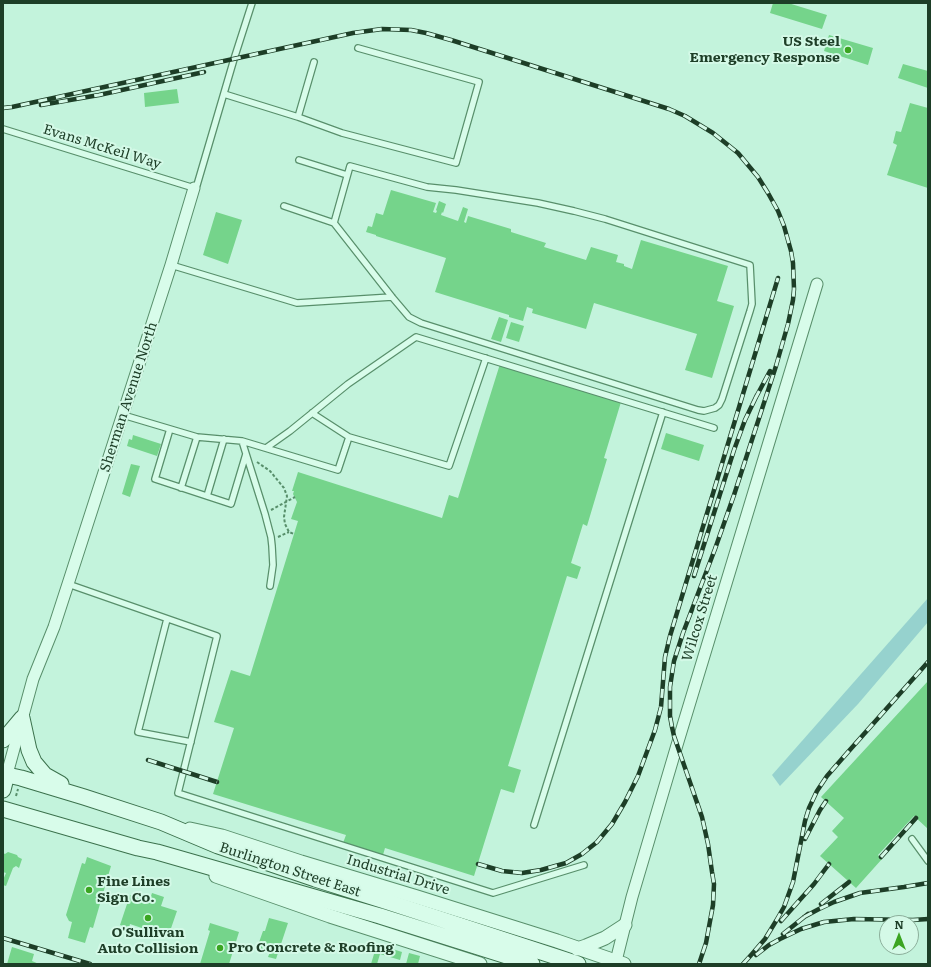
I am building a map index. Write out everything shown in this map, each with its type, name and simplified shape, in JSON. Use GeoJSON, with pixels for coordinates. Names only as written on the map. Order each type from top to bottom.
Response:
{"type":"FeatureCollection","features":[{"type":"Feature","properties":{"kind":"main road"},"geometry":{"type":"LineString","coordinates":[[3,740],[22,718]]}},
{"type":"Feature","properties":{"kind":"main road"},"geometry":{"type":"LineString","coordinates":[[22,718],[28,750],[34,762],[45,775],[84,797]]}},
{"type":"Feature","properties":{"kind":"main road","name":"Sherman Avenue North"},"geometry":{"type":"LineString","coordinates":[[5,774],[9,793]]}},
{"type":"Feature","properties":{"kind":"main road","name":"Burlington Street East"},"geometry":{"type":"LineString","coordinates":[[5,774],[84,797],[161,822],[218,846],[384,901],[479,939],[532,964]]}},
{"type":"Feature","properties":{"kind":"main road","name":"Burlington Street East"},"geometry":{"type":"LineString","coordinates":[[3,810],[157,852],[380,916],[578,964]]}},
{"type":"Feature","properties":{"kind":"street","name":"Sherman Avenue North"},"geometry":{"type":"LineString","coordinates":[[5,774],[33,679],[54,627],[171,265],[194,188]]}},
{"type":"Feature","properties":{"kind":"street","name":"Wilcox Street"},"geometry":{"type":"LineString","coordinates":[[617,963],[632,897],[817,284]]}},
{"type":"Feature","properties":{"kind":"street","name":"Industrial Drive"},"geometry":{"type":"LineString","coordinates":[[161,822],[222,836],[557,941],[617,963]]}},
{"type":"Feature","properties":{"kind":"street","name":"Burlington Street East"},"geometry":{"type":"LineString","coordinates":[[138,848],[330,916],[480,964]]}},
{"type":"Feature","properties":{"kind":"street"},"geometry":{"type":"LineString","coordinates":[[577,948],[606,938],[625,925]]}},
{"type":"Feature","properties":{"kind":"lane","name":"Sherman Avenue North"},"geometry":{"type":"LineString","coordinates":[[194,188],[197,185],[252,3]]}},
{"type":"Feature","properties":{"kind":"lane"},"geometry":{"type":"LineString","coordinates":[[224,94],[298,117],[342,133],[456,163],[479,82],[358,48]]}},
{"type":"Feature","properties":{"kind":"lane"},"geometry":{"type":"LineString","coordinates":[[298,117],[314,62]]}},
{"type":"Feature","properties":{"kind":"lane","name":"Evans McKeil Way"},"geometry":{"type":"LineString","coordinates":[[3,129],[194,188]]}},
{"type":"Feature","properties":{"kind":"lane"},"geometry":{"type":"LineString","coordinates":[[299,160],[347,175]]}},
{"type":"Feature","properties":{"kind":"lane"},"geometry":{"type":"LineString","coordinates":[[284,206],[334,223],[392,298],[409,316],[421,323],[698,410],[704,411],[715,408],[719,405],[722,399],[750,311],[752,297],[750,265],[574,210],[450,189],[427,187],[350,166],[334,223]]}},
{"type":"Feature","properties":{"kind":"lane"},"geometry":{"type":"LineString","coordinates":[[171,265],[298,303],[392,298]]}},
{"type":"Feature","properties":{"kind":"lane"},"geometry":{"type":"LineString","coordinates":[[266,448],[290,431],[348,384],[416,337],[714,428]]}},
{"type":"Feature","properties":{"kind":"lane"},"geometry":{"type":"LineString","coordinates":[[312,413],[349,437],[449,466],[486,358]]}},
{"type":"Feature","properties":{"kind":"lane"},"geometry":{"type":"LineString","coordinates":[[534,825],[663,412]]}},
{"type":"Feature","properties":{"kind":"lane"},"geometry":{"type":"LineString","coordinates":[[123,415],[197,437],[242,441],[338,470],[349,437]]}},
{"type":"Feature","properties":{"kind":"lane"},"geometry":{"type":"LineString","coordinates":[[170,429],[155,479],[181,488],[231,504],[246,454]]}},
{"type":"Feature","properties":{"kind":"lane"},"geometry":{"type":"LineString","coordinates":[[181,488],[197,437]]}},
{"type":"Feature","properties":{"kind":"lane"},"geometry":{"type":"LineString","coordinates":[[207,496],[224,439]]}},
{"type":"Feature","properties":{"kind":"lane"},"geometry":{"type":"LineString","coordinates":[[242,441],[265,514],[271,539],[273,565],[270,586]]}},
{"type":"Feature","properties":{"kind":"lane"},"geometry":{"type":"LineString","coordinates":[[68,584],[217,636],[178,793],[493,893],[584,864]]}},
{"type":"Feature","properties":{"kind":"lane"},"geometry":{"type":"LineString","coordinates":[[168,619],[138,732],[191,742]]}},
{"type":"Feature","properties":{"kind":"lane"},"geometry":{"type":"LineString","coordinates":[[912,839],[928,861]]}},
{"type":"Feature","properties":{"kind":"path"},"geometry":{"type":"LineString","coordinates":[[246,454],[270,471],[286,492],[285,520],[289,532]]}},
{"type":"Feature","properties":{"kind":"path"},"geometry":{"type":"LineString","coordinates":[[265,514],[295,497]]}},
{"type":"Feature","properties":{"kind":"path"},"geometry":{"type":"LineString","coordinates":[[271,539],[289,532],[294,534]]}},
{"type":"Feature","properties":{"kind":"path"},"geometry":{"type":"LineString","coordinates":[[9,793],[19,786]]}},
{"type":"Feature","properties":{"kind":"shaded area"},"geometry":{"type":"Polygon","coordinates":[[[928,598],[928,622],[858,704],[780,786],[772,775],[928,598]]]}},
{"type":"Feature","properties":{"kind":"building"},"geometry":{"type":"Polygon","coordinates":[[[773,3],[788,3],[827,15],[822,29],[770,13],[773,3]]]}},
{"type":"Feature","properties":{"kind":"building","name":"US Steel Emergency Response"},"geometry":{"type":"Polygon","coordinates":[[[829,35],[873,48],[868,65],[824,51],[829,35]]]}},
{"type":"Feature","properties":{"kind":"building"},"geometry":{"type":"Polygon","coordinates":[[[903,64],[928,71],[928,88],[898,78],[903,64]]]}},
{"type":"Feature","properties":{"kind":"building"},"geometry":{"type":"Polygon","coordinates":[[[177,89],[179,103],[145,107],[144,93],[177,89]]]}},
{"type":"Feature","properties":{"kind":"building"},"geometry":{"type":"Polygon","coordinates":[[[910,103],[928,108],[928,188],[887,175],[897,145],[893,143],[896,131],[901,132],[910,103]]]}},
{"type":"Feature","properties":{"kind":"building"},"geometry":{"type":"Polygon","coordinates":[[[391,190],[436,203],[433,212],[436,213],[439,201],[446,204],[441,215],[458,221],[463,207],[468,209],[464,222],[466,223],[468,216],[511,229],[511,232],[546,243],[544,247],[586,260],[591,247],[618,255],[616,262],[624,264],[624,266],[632,269],[641,240],[728,266],[717,301],[734,306],[712,378],[685,370],[697,334],[594,303],[586,329],[532,313],[533,309],[527,307],[523,321],[509,317],[509,315],[435,292],[446,258],[366,232],[368,226],[372,227],[376,213],[383,215],[391,190]]]}},
{"type":"Feature","properties":{"kind":"building"},"geometry":{"type":"Polygon","coordinates":[[[216,212],[242,220],[228,264],[203,255],[216,212]]]}},
{"type":"Feature","properties":{"kind":"building"},"geometry":{"type":"Polygon","coordinates":[[[499,317],[508,320],[501,342],[491,339],[499,317]]]}},
{"type":"Feature","properties":{"kind":"building"},"geometry":{"type":"Polygon","coordinates":[[[511,322],[524,326],[519,342],[506,338],[511,322]]]}},
{"type":"Feature","properties":{"kind":"building"},"geometry":{"type":"Polygon","coordinates":[[[500,364],[621,402],[604,458],[607,459],[587,526],[583,524],[571,563],[581,567],[577,579],[567,576],[508,766],[521,770],[514,793],[501,789],[474,876],[385,848],[383,855],[343,843],[346,835],[213,794],[234,728],[214,722],[231,670],[250,676],[298,521],[291,519],[297,502],[293,494],[294,491],[292,491],[298,472],[442,518],[449,495],[458,498],[500,364]]]}},
{"type":"Feature","properties":{"kind":"building"},"geometry":{"type":"Polygon","coordinates":[[[666,433],[704,445],[699,461],[661,449],[666,433]]]}},
{"type":"Feature","properties":{"kind":"building"},"geometry":{"type":"Polygon","coordinates":[[[133,435],[161,444],[157,456],[127,446],[129,439],[132,440],[133,435]]]}},
{"type":"Feature","properties":{"kind":"building"},"geometry":{"type":"Polygon","coordinates":[[[131,464],[140,466],[130,497],[122,494],[131,464]]]}},
{"type":"Feature","properties":{"kind":"building"},"geometry":{"type":"Polygon","coordinates":[[[928,681],[928,829],[914,816],[878,855],[882,859],[856,888],[820,856],[838,837],[832,831],[844,818],[821,797],[928,681]]]}},
{"type":"Feature","properties":{"kind":"building"},"geometry":{"type":"Polygon","coordinates":[[[8,852],[17,855],[22,859],[19,868],[16,866],[13,868],[6,886],[3,885],[3,880],[6,873],[3,872],[3,853],[5,854],[8,852]]]}},
{"type":"Feature","properties":{"kind":"building","name":"Fine Lines Sign Co."},"geometry":{"type":"Polygon","coordinates":[[[87,857],[111,866],[93,928],[90,927],[85,943],[68,938],[72,922],[69,921],[66,915],[82,863],[85,864],[87,857]]]}},
{"type":"Feature","properties":{"kind":"building","name":"O'Sullivan Auto Collision"},"geometry":{"type":"Polygon","coordinates":[[[152,893],[164,897],[161,906],[177,911],[168,937],[130,924],[129,928],[120,925],[130,895],[149,902],[152,893]]]}},
{"type":"Feature","properties":{"kind":"building"},"geometry":{"type":"Polygon","coordinates":[[[269,918],[288,923],[276,959],[268,957],[270,952],[257,948],[269,918]]]}},
{"type":"Feature","properties":{"kind":"building","name":"Pro Concrete & Roofing"},"geometry":{"type":"Polygon","coordinates":[[[210,923],[239,932],[229,964],[200,964],[210,931],[208,930],[210,923]]]}},
{"type":"Feature","properties":{"kind":"building"},"geometry":{"type":"Polygon","coordinates":[[[377,944],[402,952],[400,960],[380,954],[377,964],[371,964],[377,944]]]}},
{"type":"Feature","properties":{"kind":"building"},"geometry":{"type":"Polygon","coordinates":[[[12,947],[34,954],[32,961],[39,964],[7,964],[12,947]]]}},
{"type":"Feature","properties":{"kind":"building"},"geometry":{"type":"Polygon","coordinates":[[[409,953],[420,956],[418,964],[406,964],[409,953]]]}},
{"type":"Feature","properties":{"kind":"railway"},"geometry":{"type":"LineString","coordinates":[[3,108],[353,33],[382,29],[411,30],[451,40],[669,109],[685,116],[713,133],[738,153],[758,177],[778,211],[784,226],[793,263],[793,300],[776,366],[734,495],[674,661],[670,687],[670,716],[674,736],[702,817],[714,884],[713,905],[706,943],[699,964]]}},
{"type":"Feature","properties":{"kind":"railway"},"geometry":{"type":"LineString","coordinates":[[41,105],[99,95],[204,72]]}},
{"type":"Feature","properties":{"kind":"railway"},"geometry":{"type":"LineString","coordinates":[[478,864],[502,871],[522,873],[541,870],[566,863],[582,854],[597,842],[612,824],[625,802],[638,776],[655,730],[661,707],[665,657],[670,636],[778,278]]}},
{"type":"Feature","properties":{"kind":"railway"},"geometry":{"type":"LineString","coordinates":[[755,399],[770,371]]}},
{"type":"Feature","properties":{"kind":"railway"},"geometry":{"type":"LineString","coordinates":[[694,576],[734,450],[745,420],[757,395]]}},
{"type":"Feature","properties":{"kind":"railway"},"geometry":{"type":"LineString","coordinates":[[743,964],[765,939],[784,907],[793,882],[805,821],[817,791],[827,776],[928,662]]}},
{"type":"Feature","properties":{"kind":"railway"},"geometry":{"type":"LineString","coordinates":[[148,760],[217,782]]}},
{"type":"Feature","properties":{"kind":"railway"},"geometry":{"type":"LineString","coordinates":[[805,839],[826,801]]}},
{"type":"Feature","properties":{"kind":"railway"},"geometry":{"type":"LineString","coordinates":[[881,857],[916,818]]}},
{"type":"Feature","properties":{"kind":"railway"},"geometry":{"type":"LineString","coordinates":[[781,921],[814,884],[829,864]]}},
{"type":"Feature","properties":{"kind":"railway"},"geometry":{"type":"LineString","coordinates":[[821,904],[849,882]]}},
{"type":"Feature","properties":{"kind":"railway"},"geometry":{"type":"LineString","coordinates":[[804,917],[834,902],[860,893],[928,883]]}},
{"type":"Feature","properties":{"kind":"railway"},"geometry":{"type":"LineString","coordinates":[[783,934],[808,914]]}},
{"type":"Feature","properties":{"kind":"railway"},"geometry":{"type":"LineString","coordinates":[[756,955],[780,939],[801,929],[824,922],[854,919],[928,919]]}},
{"type":"Feature","properties":{"kind":"railway"},"geometry":{"type":"LineString","coordinates":[[3,938],[90,964]]}},
{"type":"Feature","properties":{"kind":"place","name":"US Steel Emergency Response"},"geometry":{"type":"Point","coordinates":[848,50]}},
{"type":"Feature","properties":{"kind":"place","name":"Fine Lines Sign Co."},"geometry":{"type":"Point","coordinates":[89,890]}},
{"type":"Feature","properties":{"kind":"place","name":"O'Sullivan Auto Collision"},"geometry":{"type":"Point","coordinates":[148,918]}},
{"type":"Feature","properties":{"kind":"place","name":"Pro Concrete & Roofing"},"geometry":{"type":"Point","coordinates":[220,948]}}]}
